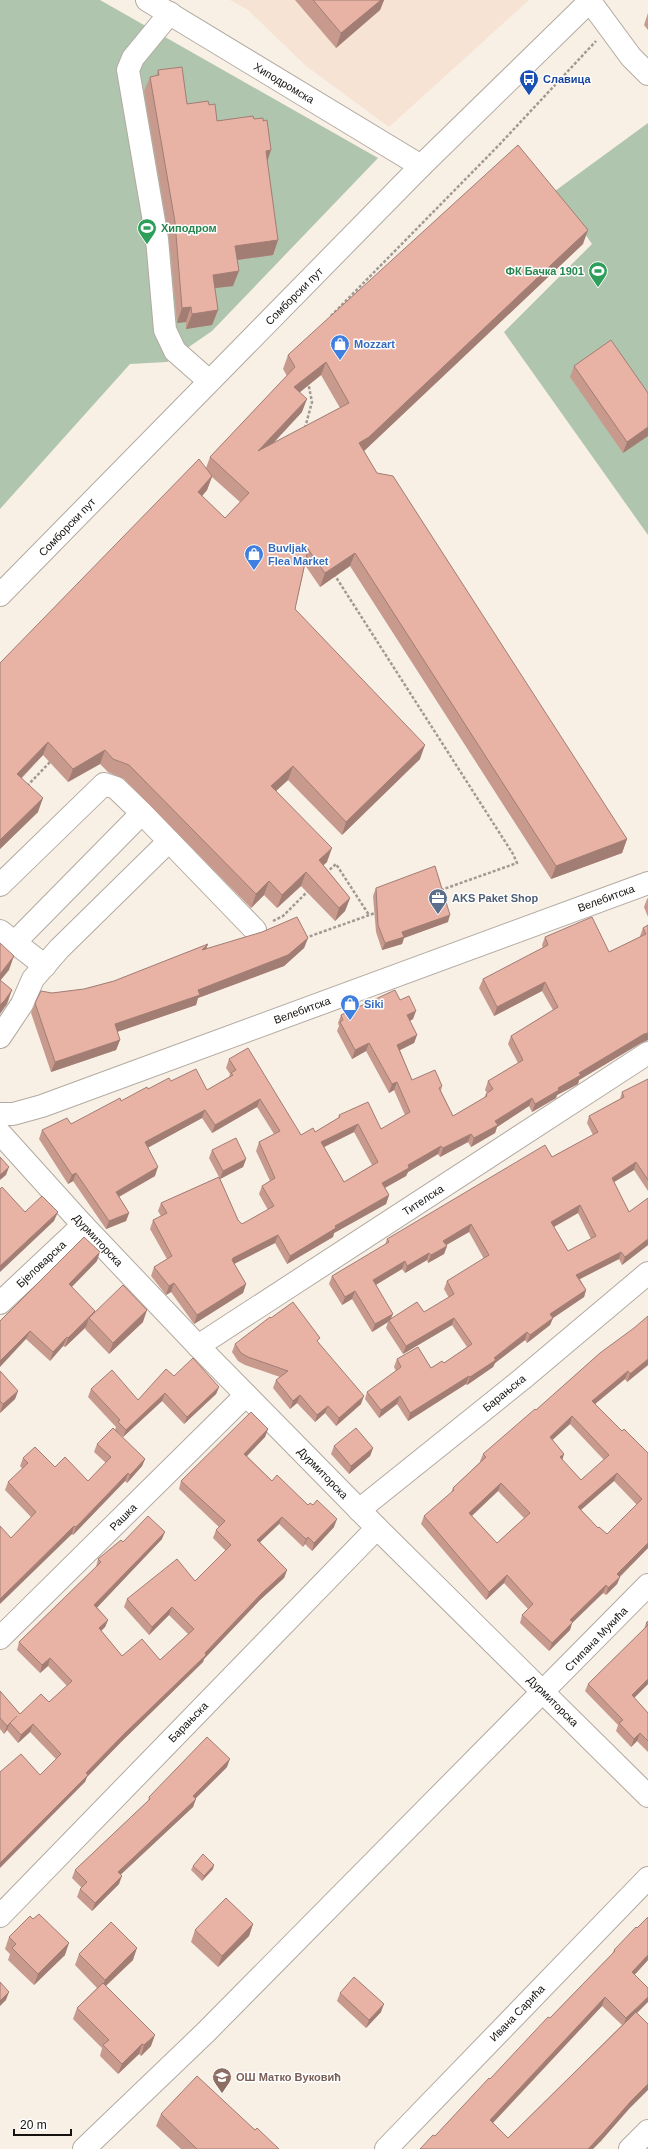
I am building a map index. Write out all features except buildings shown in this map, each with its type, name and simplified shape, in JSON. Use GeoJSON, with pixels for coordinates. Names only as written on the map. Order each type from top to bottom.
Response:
{"type":"FeatureCollection","features":[{"type":"Feature","properties":{"kind":"street","name":"Хиподромска"},"geometry":{"type":"LineString","coordinates":[[147,0],[421,166]]}},
{"type":"Feature","properties":{"kind":"street"},"geometry":{"type":"LineString","coordinates":[[590,0],[608,28],[630,57],[648,74]]}},
{"type":"Feature","properties":{"kind":"street","name":"Сомборски пут"},"geometry":{"type":"LineString","coordinates":[[0,595],[421,166],[590,0]]}},
{"type":"Feature","properties":{"kind":"street"},"geometry":{"type":"LineString","coordinates":[[170,13],[133,58],[128,70],[156,239],[165,330],[175,351],[209,382]]}},
{"type":"Feature","properties":{"kind":"street"},"geometry":{"type":"LineString","coordinates":[[0,884],[104,784],[116,788],[256,930]]}},
{"type":"Feature","properties":{"kind":"street"},"geometry":{"type":"LineString","coordinates":[[45,966],[7,937],[142,813]]}},
{"type":"Feature","properties":{"kind":"street"},"geometry":{"type":"LineString","coordinates":[[0,1037],[22,1004],[33,979],[59,949],[169,841]]}},
{"type":"Feature","properties":{"kind":"street","name":"Велебитска"},"geometry":{"type":"LineString","coordinates":[[7,1114],[27,1111],[71,1096],[648,883]]}},
{"type":"Feature","properties":{"kind":"street","name":"Тителска"},"geometry":{"type":"LineString","coordinates":[[198,1346],[648,1053]]}},
{"type":"Feature","properties":{"kind":"street","name":"Дурмиторска"},"geometry":{"type":"LineString","coordinates":[[7,1114],[7,1128],[3,1137],[83,1225],[198,1346],[359,1510],[648,1796]]}},
{"type":"Feature","properties":{"kind":"street","name":"Бјеловарска"},"geometry":{"type":"LineString","coordinates":[[0,1303],[83,1225]]}},
{"type":"Feature","properties":{"kind":"street","name":"Барањска"},"geometry":{"type":"LineString","coordinates":[[359,1510],[521,1380],[648,1273]]}},
{"type":"Feature","properties":{"kind":"street","name":"Рашка"},"geometry":{"type":"LineString","coordinates":[[0,1638],[246,1395]]}},
{"type":"Feature","properties":{"kind":"street","name":"Барањска"},"geometry":{"type":"LineString","coordinates":[[0,1916],[377,1528]]}},
{"type":"Feature","properties":{"kind":"street","name":"Стипана Мукића"},"geometry":{"type":"LineString","coordinates":[[84,2149],[206,2032],[544,1692],[648,1585]]}},
{"type":"Feature","properties":{"kind":"street","name":"Ивана Сарића"},"geometry":{"type":"LineString","coordinates":[[386,2149],[648,1878]]}},
{"type":"Feature","properties":{"kind":"street"},"geometry":{"type":"LineString","coordinates":[[630,2149],[648,2131]]}},
{"type":"Feature","properties":{"kind":"path"},"geometry":{"type":"LineString","coordinates":[[328,319],[500,144],[608,28]]}},
{"type":"Feature","properties":{"kind":"path"},"geometry":{"type":"LineString","coordinates":[[304,435],[312,402],[307,379]]}},
{"type":"Feature","properties":{"kind":"path"},"geometry":{"type":"LineString","coordinates":[[330,568],[513,854],[517,863],[436,892]]}},
{"type":"Feature","properties":{"kind":"path"},"geometry":{"type":"LineString","coordinates":[[22,791],[55,757]]}},
{"type":"Feature","properties":{"kind":"path"},"geometry":{"type":"LineString","coordinates":[[325,874],[336,864],[369,916]]}},
{"type":"Feature","properties":{"kind":"path"},"geometry":{"type":"LineString","coordinates":[[256,930],[283,916],[309,890]]}},
{"type":"Feature","properties":{"kind":"path"},"geometry":{"type":"LineString","coordinates":[[304,939],[384,910]]}},
{"type":"Feature","properties":{"kind":"shaded area"},"geometry":{"type":"Polygon","coordinates":[[[230,0],[529,0],[389,127],[306,66],[248,10],[230,0]]]}},
{"type":"Feature","properties":{"kind":"green space","name":"Хиподром"},"geometry":{"type":"Polygon","coordinates":[[[0,0],[100,0],[378,158],[212,331],[167,362],[130,364],[0,509],[0,0]]]}},
{"type":"Feature","properties":{"kind":"green space","name":"ФК Бачка 1901"},"geometry":{"type":"Polygon","coordinates":[[[648,123],[648,535],[504,332],[592,244],[555,191],[648,123]]]}},
{"type":"Feature","properties":{"kind":"place","name":"Славица"},"geometry":{"type":"Point","coordinates":[529,96]}},
{"type":"Feature","properties":{"kind":"place","name":"Хиподром"},"geometry":{"type":"Point","coordinates":[147,245]}},
{"type":"Feature","properties":{"kind":"place","name":"ФК Бачка 1901"},"geometry":{"type":"Point","coordinates":[598,288]}},
{"type":"Feature","properties":{"kind":"place","name":"Mozzart"},"geometry":{"type":"Point","coordinates":[340,361]}},
{"type":"Feature","properties":{"kind":"place","name":"Buvljak Flea Market"},"geometry":{"type":"Point","coordinates":[254,571]}},
{"type":"Feature","properties":{"kind":"place","name":"AKS Paket Shop"},"geometry":{"type":"Point","coordinates":[438,915]}},
{"type":"Feature","properties":{"kind":"place","name":"Siki"},"geometry":{"type":"Point","coordinates":[350,1021]}},
{"type":"Feature","properties":{"kind":"place","name":"ОШ Матко Вуковић"},"geometry":{"type":"Point","coordinates":[222,2094]}}]}
